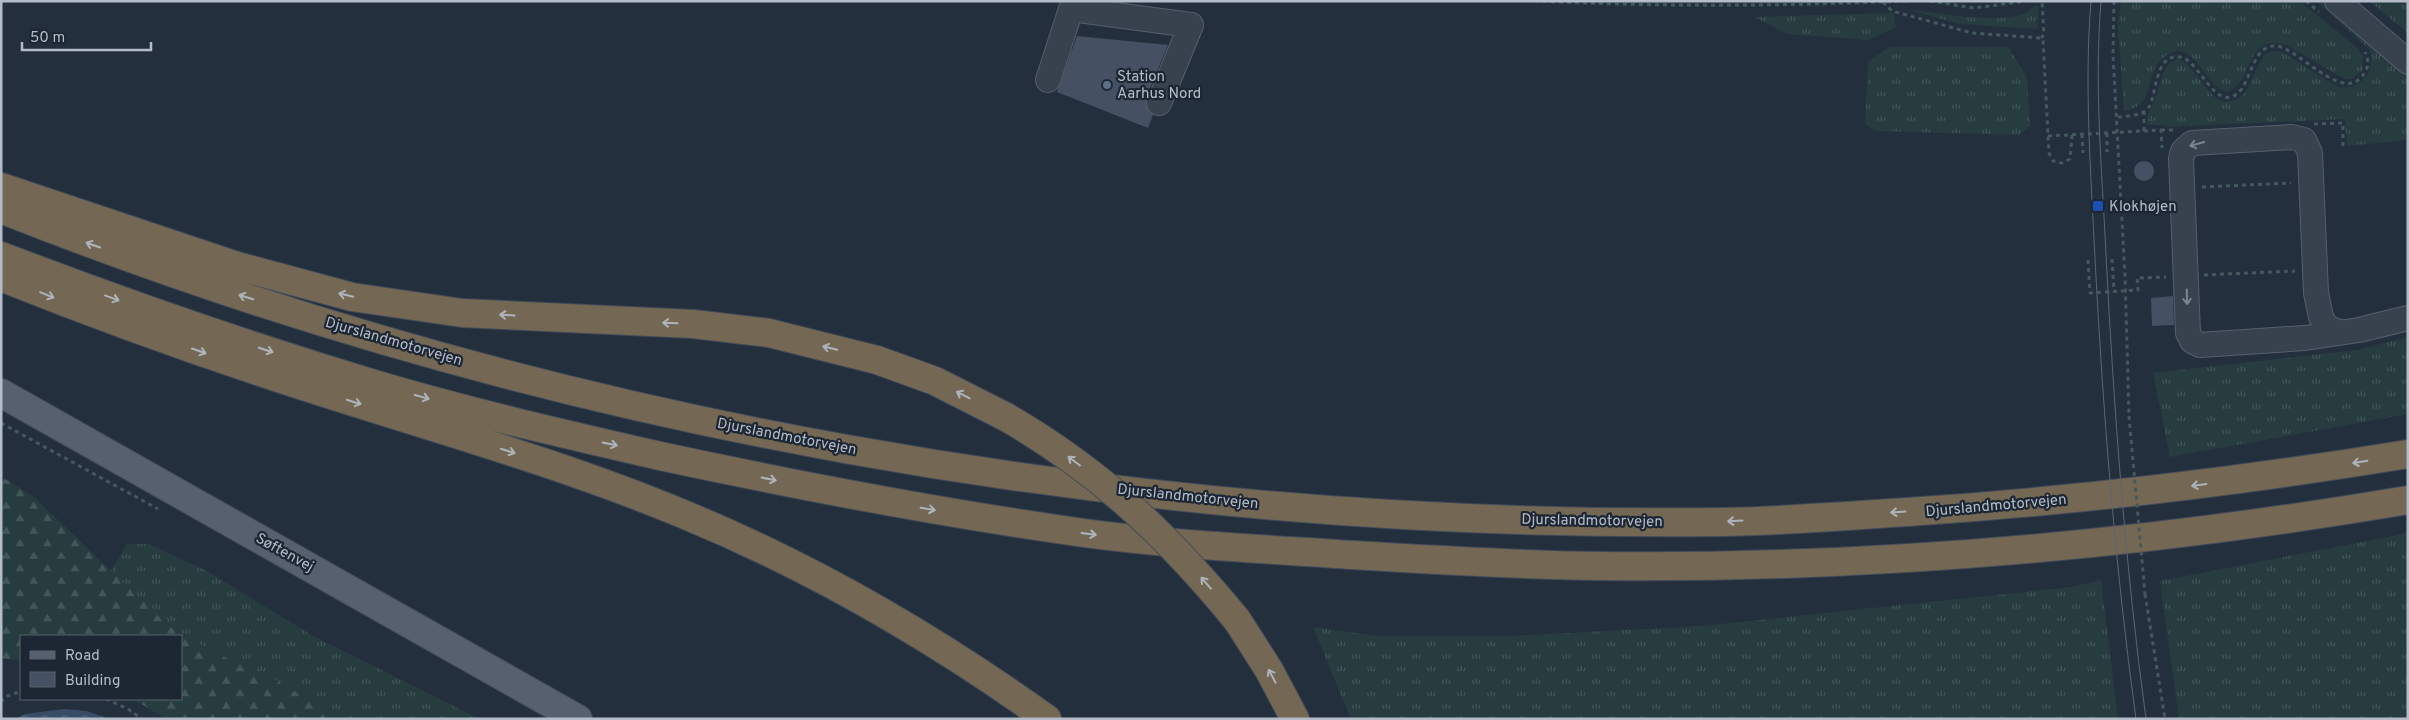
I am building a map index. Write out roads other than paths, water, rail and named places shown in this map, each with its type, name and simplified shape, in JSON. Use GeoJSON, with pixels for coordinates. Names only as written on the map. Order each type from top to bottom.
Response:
{"type":"FeatureCollection","features":[{"type":"Feature","properties":{"kind":"highway"},"geometry":{"type":"LineString","coordinates":[[1,182],[47,202]]}},
{"type":"Feature","properties":{"kind":"highway"},"geometry":{"type":"LineString","coordinates":[[1,187],[237,266],[352,297],[462,313],[693,324],[769,332],[877,360],[935,381],[1050,442],[1121,497],[1170,543],[1237,620],[1269,670],[1295,719]]}},
{"type":"Feature","properties":{"kind":"highway","name":"Djurslandmotorvejen"},"geometry":{"type":"LineString","coordinates":[[1,209],[86,242],[232,292],[360,332],[551,386],[771,435],[1089,486],[1235,502],[1450,516],[1726,522],[2022,504],[2165,489],[2408,454]]}},
{"type":"Feature","properties":{"kind":"highway"},"geometry":{"type":"LineString","coordinates":[[1,256],[185,323],[305,362],[379,385],[553,432],[762,478],[914,506],[1089,534],[1232,547],[1457,561],[1597,566],[1726,565],[1867,560],[1983,552],[2169,535],[2324,514],[2408,500]]}},
{"type":"Feature","properties":{"kind":"highway"},"geometry":{"type":"LineString","coordinates":[[1,277],[179,344],[557,467],[684,514],[848,593],[935,643],[1047,719]]}},
{"type":"Feature","properties":{"kind":"main road","name":"Søftenvej"},"geometry":{"type":"LineString","coordinates":[[1,393],[576,717]]}},
{"type":"Feature","properties":{"kind":"lane"},"geometry":{"type":"LineString","coordinates":[[2329,8],[2408,62]]}},
{"type":"Feature","properties":{"kind":"lane"},"geometry":{"type":"LineString","coordinates":[[1048,80],[1071,9],[1147,10],[1191,25],[1159,103]]}},
{"type":"Feature","properties":{"kind":"lane"},"geometry":{"type":"LineString","coordinates":[[2340,332],[2327,328],[2322,317],[2316,292],[2310,153],[2304,140],[2292,137],[2192,143],[2183,150],[2181,158],[2188,332],[2192,341],[2200,345],[2292,339],[2358,330],[2408,318]]}},
{"type":"Feature","properties":{"kind":"water"},"geometry":{"type":"Polygon","coordinates":[[[64,709],[86,711],[110,719],[15,719],[25,714],[64,709]]]}},
{"type":"Feature","properties":{"kind":"tram line"},"geometry":{"type":"LineString","coordinates":[[2091,1],[2088,98],[2098,316],[2116,547],[2136,719]]}},
{"type":"Feature","properties":{"kind":"tram line"},"geometry":{"type":"LineString","coordinates":[[2101,1],[2098,65],[2099,128],[2113,371],[2126,545],[2146,719]]}},
{"type":"Feature","properties":{"kind":"place","name":"Station Aarhus Nord"},"geometry":{"type":"Point","coordinates":[1107,85]}},
{"type":"Feature","properties":{"kind":"place","name":"Klokhøjen"},"geometry":{"type":"Point","coordinates":[2098,206]}}]}
